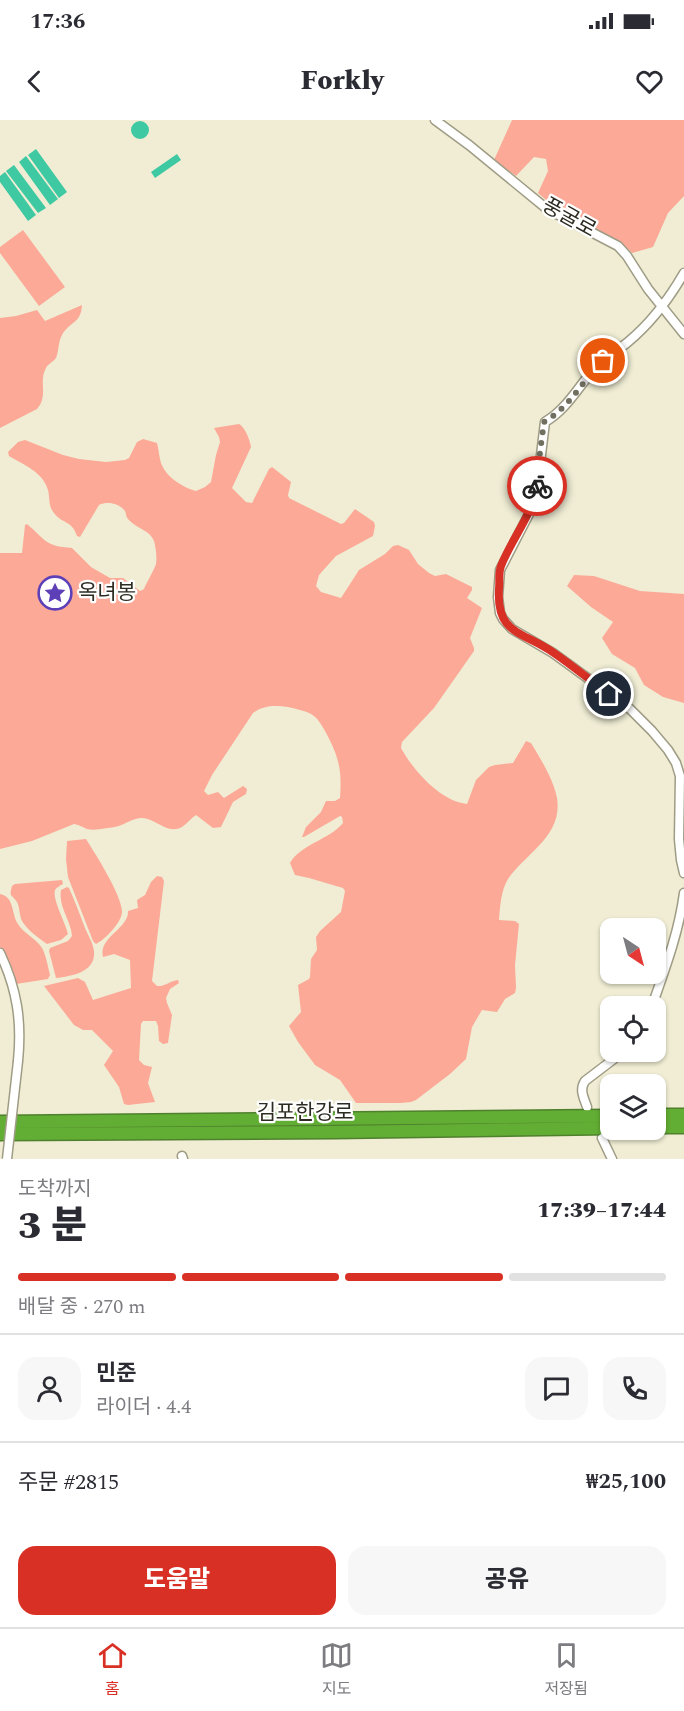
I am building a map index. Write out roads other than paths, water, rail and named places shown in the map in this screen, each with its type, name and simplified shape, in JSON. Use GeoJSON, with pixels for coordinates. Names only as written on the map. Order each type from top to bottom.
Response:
{"type":"FeatureCollection","features":[{"type":"Feature","properties":{"kind":"highway"},"geometry":{"type":"LineString","coordinates":[[666,1115],[684,1115]]}},
{"type":"Feature","properties":{"kind":"highway","name":"김포한강로"},"geometry":{"type":"LineString","coordinates":[[0,1122],[600,1116]]}},
{"type":"Feature","properties":{"kind":"highway"},"geometry":{"type":"LineString","coordinates":[[666,1127],[684,1127]]}},
{"type":"Feature","properties":{"kind":"highway","name":"김포한강로"},"geometry":{"type":"LineString","coordinates":[[0,1134],[600,1128]]}},
{"type":"Feature","properties":{"kind":"street","name":"풍굴로"},"geometry":{"type":"LineString","coordinates":[[435,120],[547,209],[618,246],[648,289],[684,334]]}},
{"type":"Feature","properties":{"kind":"street"},"geometry":{"type":"LineString","coordinates":[[684,273],[663,307],[637,334],[596,368],[568,404],[544,422],[536,496],[500,570],[498,597],[503,619],[512,629],[553,652],[621,702],[645,723],[672,756],[680,776],[679,839],[684,873]]}},
{"type":"Feature","properties":{"kind":"street"},"geometry":{"type":"LineString","coordinates":[[656,996],[677,932],[684,893]]}},
{"type":"Feature","properties":{"kind":"street"},"geometry":{"type":"LineString","coordinates":[[0,953],[7,968],[19,1012],[21,1039],[7,1159]]}},
{"type":"Feature","properties":{"kind":"street"},"geometry":{"type":"LineString","coordinates":[[587,1107],[582,1096],[582,1085],[610,1062]]}},
{"type":"Feature","properties":{"kind":"street"},"geometry":{"type":"LineString","coordinates":[[603,1140],[612,1159]]}},
{"type":"Feature","properties":{"kind":"place","name":"옥녀봉"},"geometry":{"type":"Point","coordinates":[55,593]}}]}
